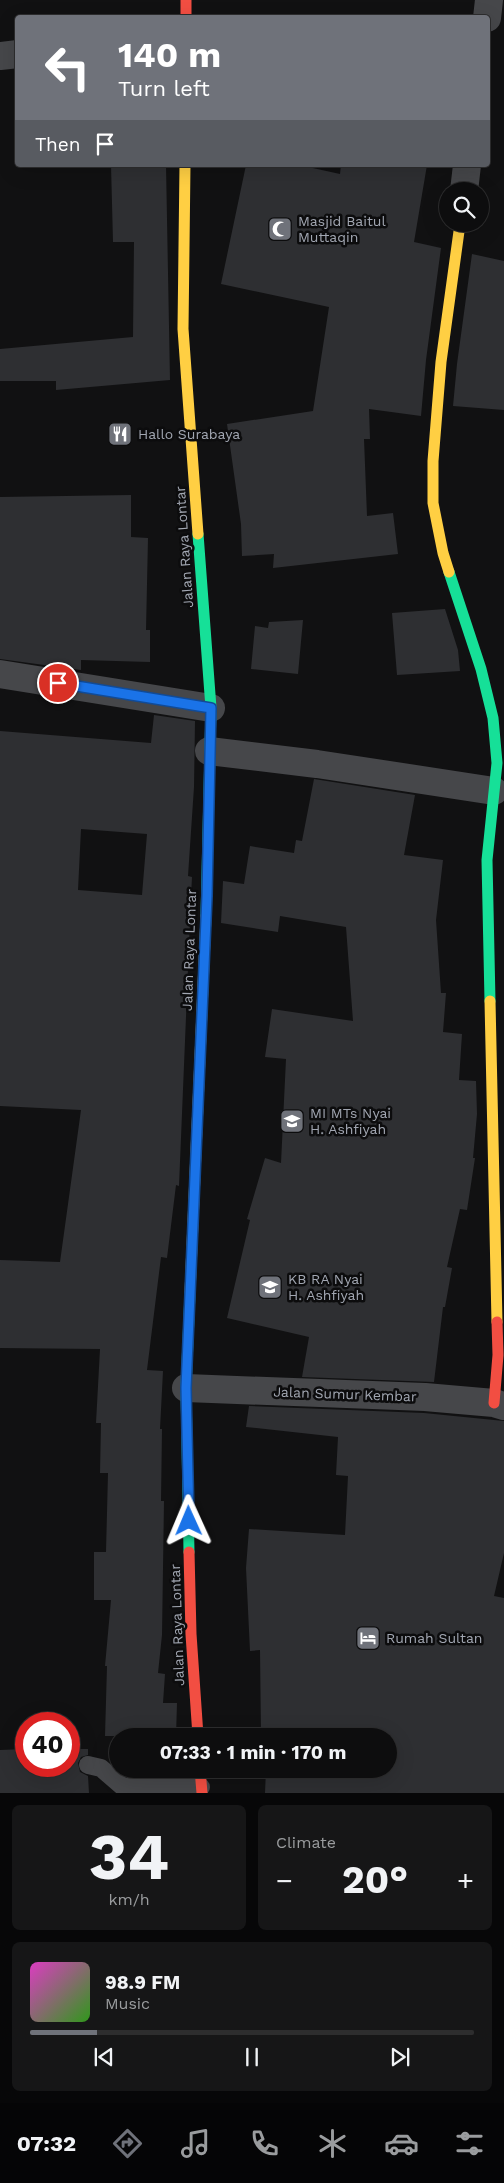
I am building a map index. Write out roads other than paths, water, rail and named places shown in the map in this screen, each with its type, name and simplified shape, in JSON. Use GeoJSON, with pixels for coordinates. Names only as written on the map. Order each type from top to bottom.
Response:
{"type":"FeatureCollection","features":[{"type":"Feature","properties":{"kind":"street"},"geometry":{"type":"LineString","coordinates":[[186,0],[186,15]]}},
{"type":"Feature","properties":{"kind":"street"},"geometry":{"type":"LineString","coordinates":[[487,15],[489,0]]}},
{"type":"Feature","properties":{"kind":"street"},"geometry":{"type":"LineString","coordinates":[[0,56],[15,54]]}},
{"type":"Feature","properties":{"kind":"street","name":"Jalan Raya Lontar"},"geometry":{"type":"LineString","coordinates":[[185,167],[183,329],[211,708],[207,896],[186,1388],[191,1634],[197,1728]]}},
{"type":"Feature","properties":{"kind":"street"},"geometry":{"type":"LineString","coordinates":[[465,182],[468,167]]}},
{"type":"Feature","properties":{"kind":"street"},"geometry":{"type":"LineString","coordinates":[[459,232],[441,362],[433,461],[433,503],[442,553],[481,669],[493,718],[497,763],[487,860],[499,1404]]}},
{"type":"Feature","properties":{"kind":"street"},"geometry":{"type":"LineString","coordinates":[[0,674],[211,708]]}},
{"type":"Feature","properties":{"kind":"street"},"geometry":{"type":"LineString","coordinates":[[209,751],[317,764],[494,791]]}},
{"type":"Feature","properties":{"kind":"street","name":"Jalan Sumur Kembar"},"geometry":{"type":"LineString","coordinates":[[186,1388],[425,1396],[499,1404]]}},
{"type":"Feature","properties":{"kind":"lane"},"geometry":{"type":"LineString","coordinates":[[88,1765],[101,1768],[123,1786],[202,1790]]}},
{"type":"Feature","properties":{"kind":"place","name":"Masjid Baitul Muttaqin"},"geometry":{"type":"Point","coordinates":[280,229]}},
{"type":"Feature","properties":{"kind":"place","name":"Hallo Surabaya"},"geometry":{"type":"Point","coordinates":[120,434]}},
{"type":"Feature","properties":{"kind":"place","name":"MI MTs Nyai H. Ashfiyah"},"geometry":{"type":"Point","coordinates":[292,1121]}},
{"type":"Feature","properties":{"kind":"place","name":"KB RA Nyai H. Ashfiyah"},"geometry":{"type":"Point","coordinates":[270,1287]}},
{"type":"Feature","properties":{"kind":"place","name":"Rumah Sultan"},"geometry":{"type":"Point","coordinates":[368,1638]}}]}
